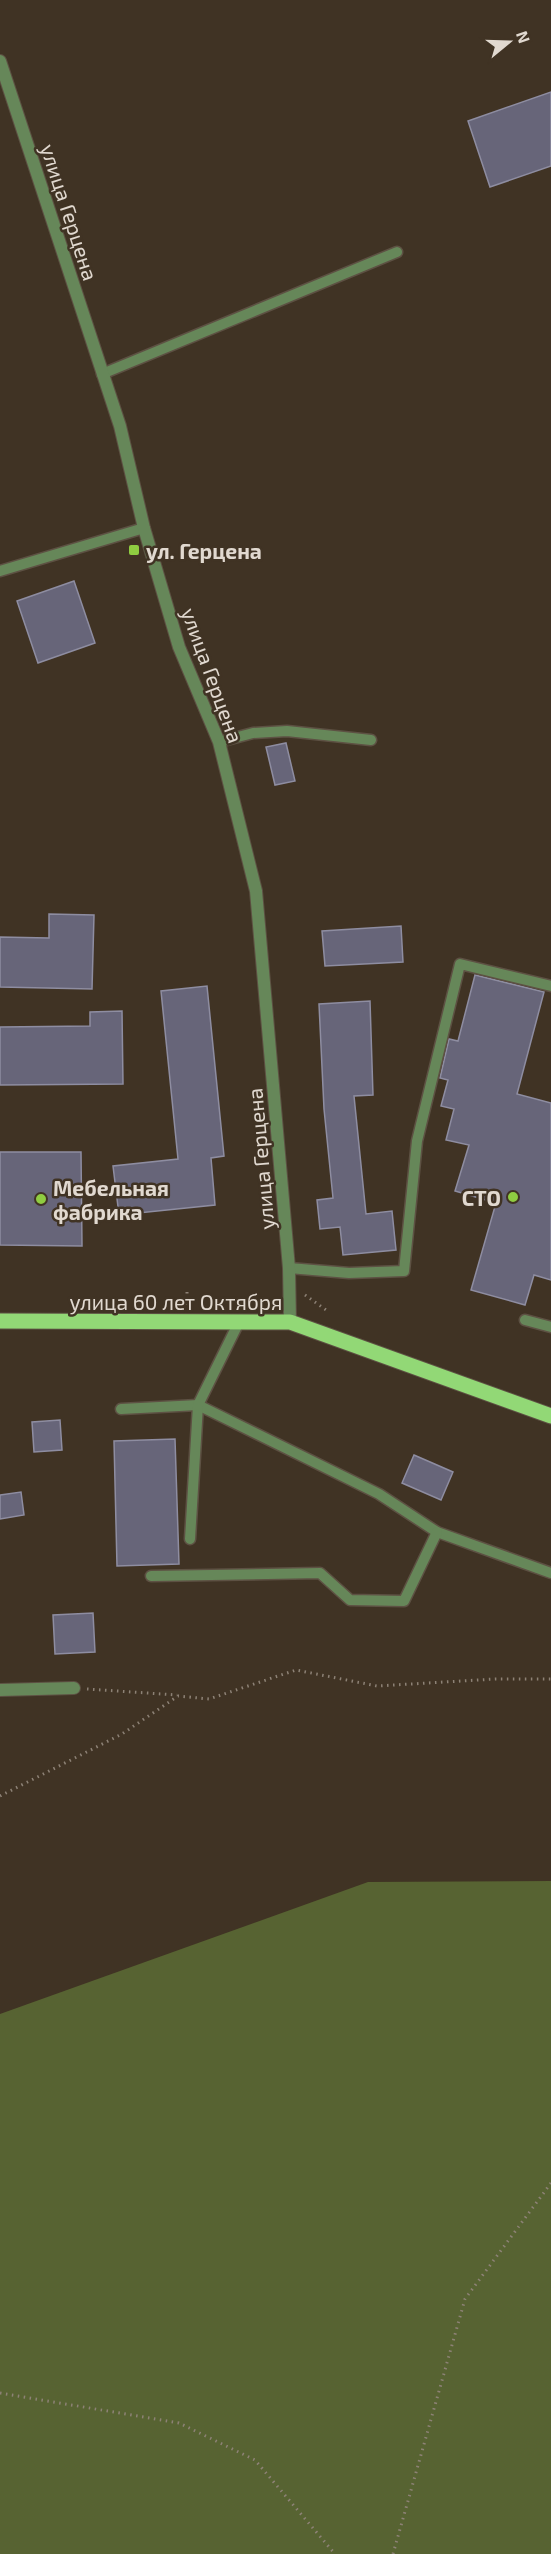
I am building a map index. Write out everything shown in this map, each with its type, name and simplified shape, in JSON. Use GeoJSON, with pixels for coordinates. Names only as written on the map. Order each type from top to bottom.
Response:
{"type":"FeatureCollection","features":[{"type":"Feature","properties":{"kind":"main road","name":"улица 60 лет Октября"},"geometry":{"type":"LineString","coordinates":[[0,1322],[290,1322],[551,1416]]}},
{"type":"Feature","properties":{"kind":"street","name":"улица Герцена"},"geometry":{"type":"LineString","coordinates":[[0,61],[120,426],[144,528],[179,647],[219,742],[256,891],[289,1268],[290,1322]]}},
{"type":"Feature","properties":{"kind":"street"},"geometry":{"type":"LineString","coordinates":[[0,1690],[74,1688]]}},
{"type":"Feature","properties":{"kind":"lane"},"geometry":{"type":"LineString","coordinates":[[102,374],[398,252]]}},
{"type":"Feature","properties":{"kind":"lane"},"geometry":{"type":"LineString","coordinates":[[0,571],[144,528]]}},
{"type":"Feature","properties":{"kind":"lane"},"geometry":{"type":"LineString","coordinates":[[219,742],[254,733],[287,731],[371,740]]}},
{"type":"Feature","properties":{"kind":"lane"},"geometry":{"type":"LineString","coordinates":[[289,1268],[349,1273],[404,1271],[417,1141],[460,964],[551,986]]}},
{"type":"Feature","properties":{"kind":"lane"},"geometry":{"type":"LineString","coordinates":[[525,1320],[551,1327]]}},
{"type":"Feature","properties":{"kind":"lane"},"geometry":{"type":"LineString","coordinates":[[190,1539],[198,1406],[239,1322]]}},
{"type":"Feature","properties":{"kind":"lane"},"geometry":{"type":"LineString","coordinates":[[121,1408],[198,1406],[379,1494],[437,1532],[551,1573]]}},
{"type":"Feature","properties":{"kind":"lane"},"geometry":{"type":"LineString","coordinates":[[151,1576],[320,1573],[350,1600],[404,1601],[437,1532]]}},
{"type":"Feature","properties":{"kind":"path"},"geometry":{"type":"LineString","coordinates":[[303,1269],[306,1296],[329,1312]]}},
{"type":"Feature","properties":{"kind":"path"},"geometry":{"type":"LineString","coordinates":[[74,1688],[209,1699],[296,1670],[377,1686],[551,1678]]}},
{"type":"Feature","properties":{"kind":"path"},"geometry":{"type":"LineString","coordinates":[[0,1796],[122,1734],[178,1695]]}},
{"type":"Feature","properties":{"kind":"path"},"geometry":{"type":"LineString","coordinates":[[393,2554],[465,2299],[551,2183]]}},
{"type":"Feature","properties":{"kind":"path"},"geometry":{"type":"LineString","coordinates":[[0,2392],[178,2423],[246,2455],[255,2460],[335,2554]]}},
{"type":"Feature","properties":{"kind":"green space"},"geometry":{"type":"Polygon","coordinates":[[[551,1881],[551,2554],[0,2554],[0,2014],[368,1882],[551,1881]]]}},
{"type":"Feature","properties":{"kind":"building"},"geometry":{"type":"Polygon","coordinates":[[[551,92],[551,166],[490,187],[468,121],[551,92]]]}},
{"type":"Feature","properties":{"kind":"building"},"geometry":{"type":"Polygon","coordinates":[[[74,581],[95,643],[38,663],[17,601],[74,581]]]}},
{"type":"Feature","properties":{"kind":"building"},"geometry":{"type":"Polygon","coordinates":[[[286,743],[295,781],[275,785],[266,747],[286,743]]]}},
{"type":"Feature","properties":{"kind":"building"},"geometry":{"type":"Polygon","coordinates":[[[49,914],[94,915],[92,989],[0,987],[0,937],[49,938],[49,914]]]}},
{"type":"Feature","properties":{"kind":"building"},"geometry":{"type":"Polygon","coordinates":[[[401,926],[403,962],[325,966],[322,931],[401,926]]]}},
{"type":"Feature","properties":{"kind":"building"},"geometry":{"type":"Polygon","coordinates":[[[475,975],[544,992],[517,1094],[551,1103],[551,1280],[534,1275],[525,1305],[471,1290],[496,1203],[455,1191],[469,1145],[446,1140],[454,1109],[441,1106],[448,1080],[440,1078],[449,1039],[458,1041],[475,975]]]}},
{"type":"Feature","properties":{"kind":"building"},"geometry":{"type":"Polygon","coordinates":[[[207,986],[224,1156],[211,1158],[215,1205],[119,1215],[113,1166],[178,1159],[161,991],[207,986]]]}},
{"type":"Feature","properties":{"kind":"building"},"geometry":{"type":"Polygon","coordinates":[[[370,1001],[373,1095],[354,1096],[366,1214],[392,1211],[396,1250],[343,1255],[340,1227],[320,1229],[317,1200],[333,1198],[324,1109],[319,1004],[370,1001]]]}},
{"type":"Feature","properties":{"kind":"building"},"geometry":{"type":"Polygon","coordinates":[[[122,1011],[123,1084],[0,1085],[0,1027],[90,1026],[90,1012],[122,1011]]]}},
{"type":"Feature","properties":{"kind":"building","name":"Мебельная фабрика"},"geometry":{"type":"Polygon","coordinates":[[[0,1152],[81,1152],[82,1246],[0,1245],[0,1152]]]}},
{"type":"Feature","properties":{"kind":"building"},"geometry":{"type":"Polygon","coordinates":[[[60,1420],[62,1450],[34,1452],[32,1422],[60,1420]]]}},
{"type":"Feature","properties":{"kind":"building"},"geometry":{"type":"Polygon","coordinates":[[[175,1439],[179,1564],[117,1566],[114,1441],[175,1439]]]}},
{"type":"Feature","properties":{"kind":"building"},"geometry":{"type":"Polygon","coordinates":[[[414,1455],[453,1472],[441,1500],[402,1483],[414,1455]]]}},
{"type":"Feature","properties":{"kind":"building"},"geometry":{"type":"Polygon","coordinates":[[[21,1492],[24,1515],[0,1519],[0,1495],[21,1492]]]}},
{"type":"Feature","properties":{"kind":"building"},"geometry":{"type":"Polygon","coordinates":[[[93,1613],[95,1652],[55,1654],[53,1615],[93,1613]]]}},
{"type":"Feature","properties":{"kind":"place","name":"ул. Герцена"},"geometry":{"type":"Point","coordinates":[134,550]}},
{"type":"Feature","properties":{"kind":"place","name":"СТО"},"geometry":{"type":"Point","coordinates":[513,1197]}},
{"type":"Feature","properties":{"kind":"place","name":"Мебельная фабрика"},"geometry":{"type":"Point","coordinates":[41,1199]}}]}
